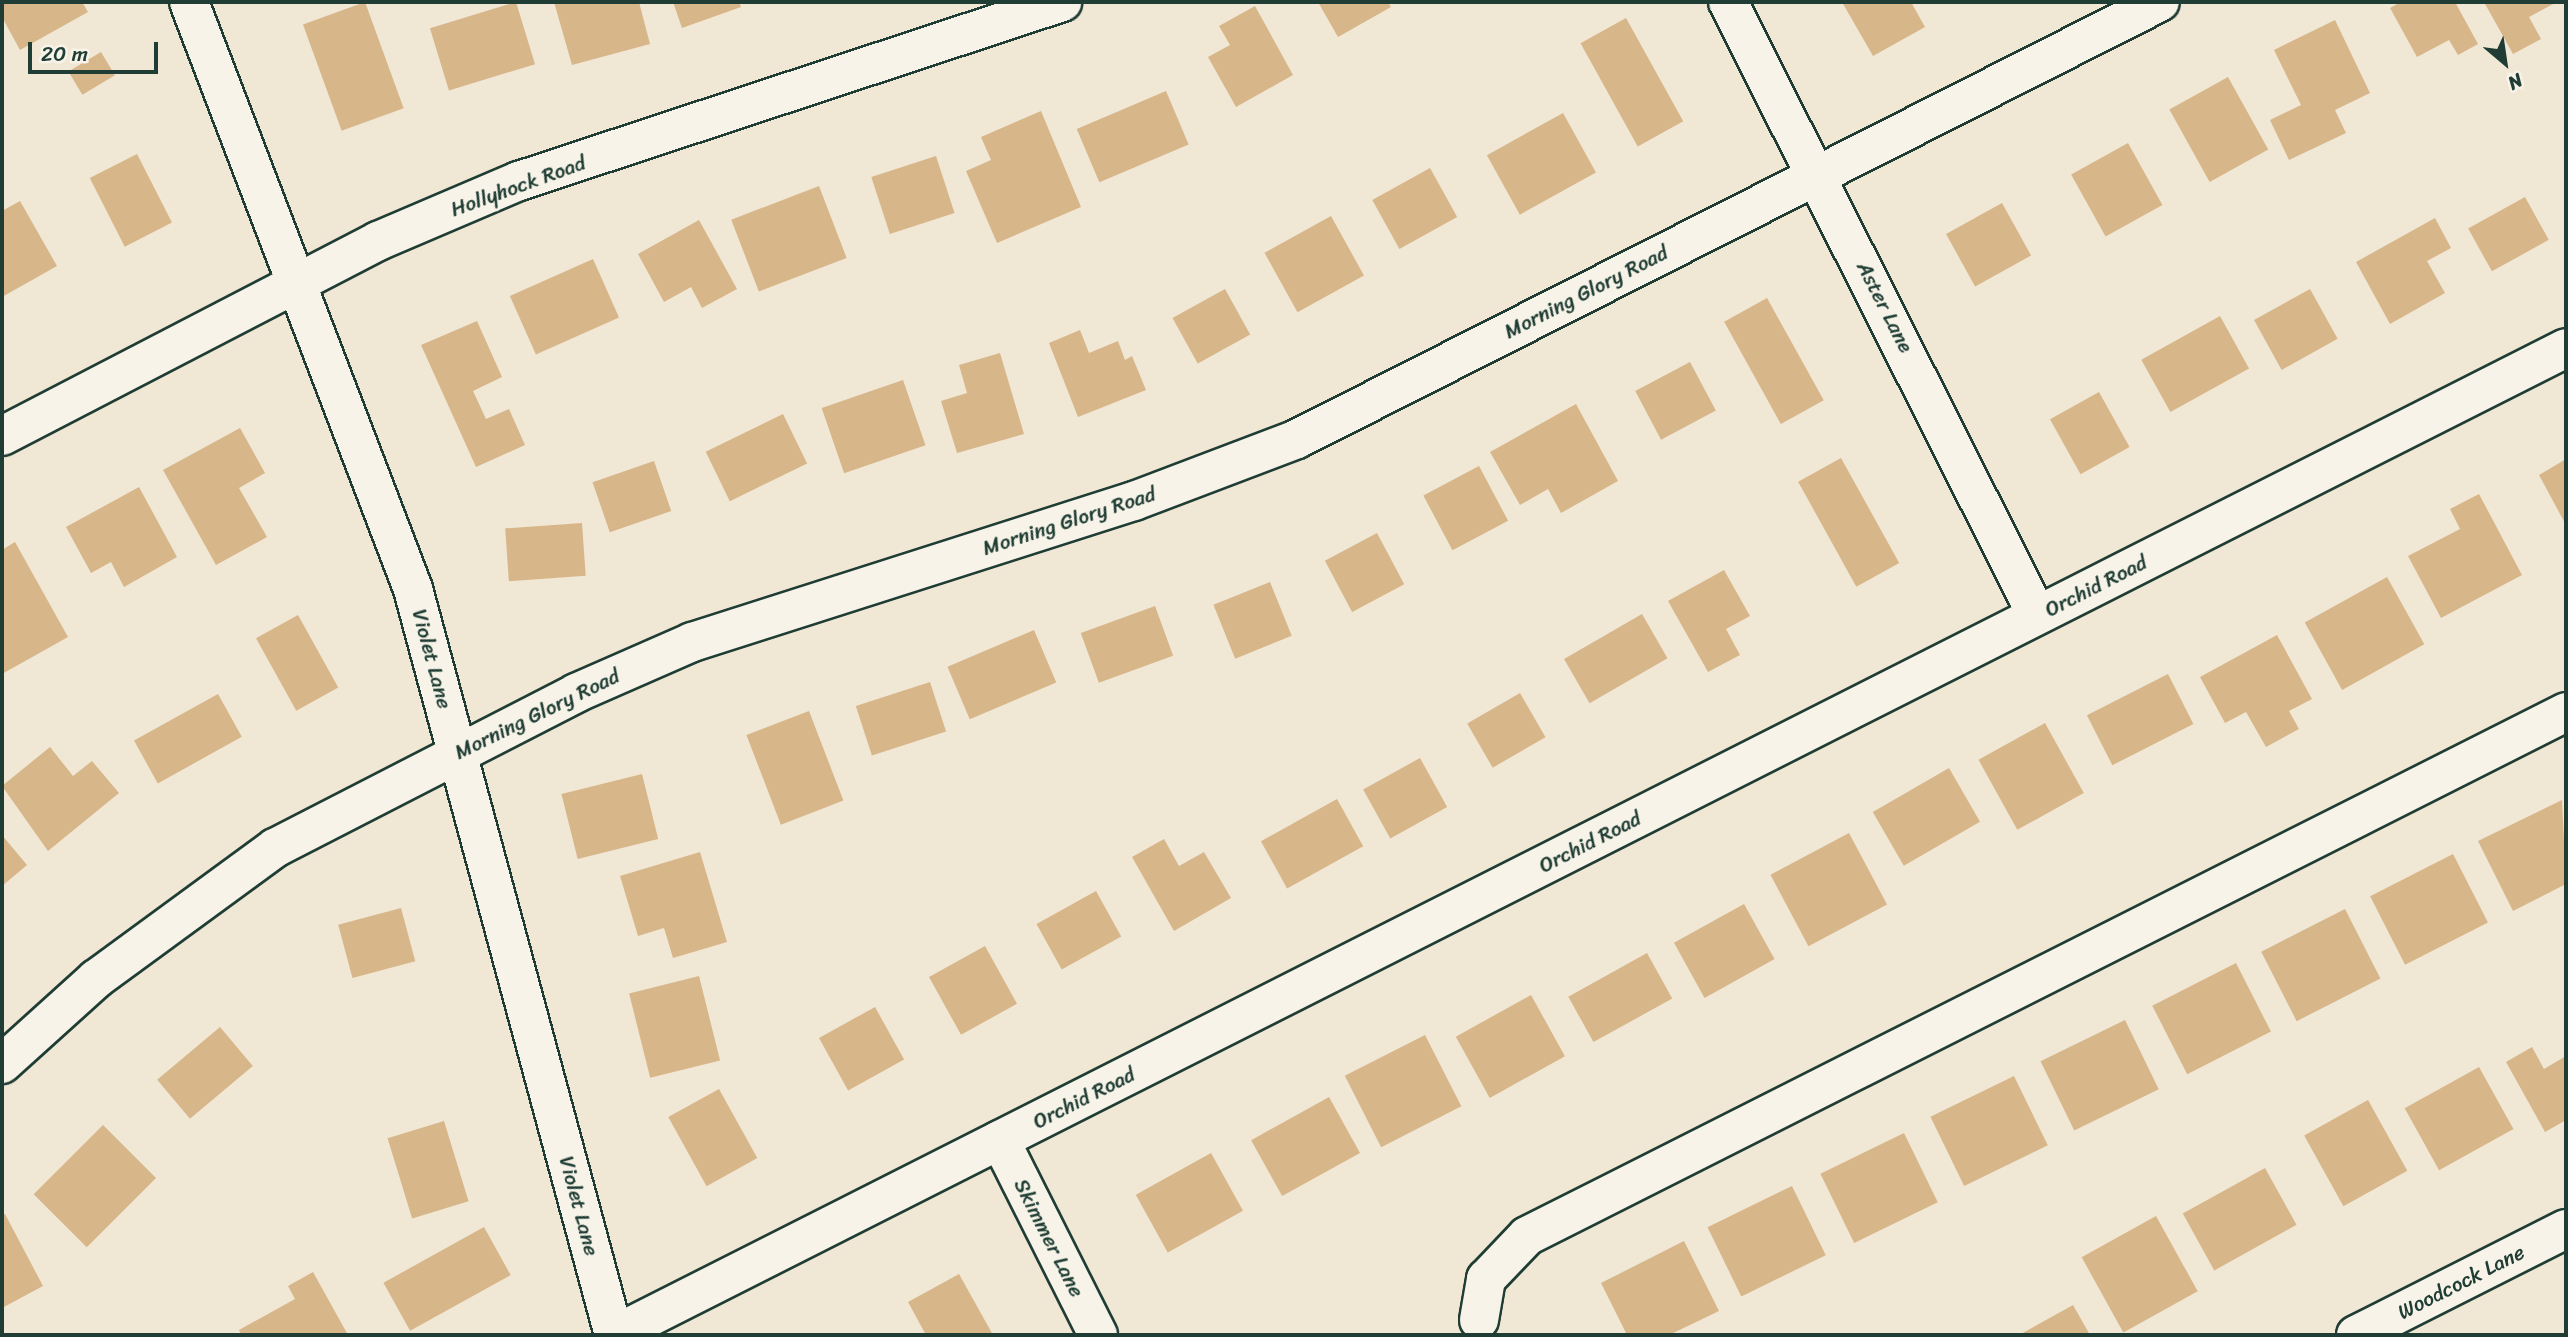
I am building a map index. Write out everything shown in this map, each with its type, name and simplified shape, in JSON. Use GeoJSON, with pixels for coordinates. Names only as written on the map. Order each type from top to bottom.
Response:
{"type":"FeatureCollection","features":[{"type":"Feature","properties":{"kind":"street","name":"Violet Lane"},"geometry":{"type":"LineString","coordinates":[[189,2],[413,589],[614,1335]]}},
{"type":"Feature","properties":{"kind":"street","name":"Hollyhock Road"},"geometry":{"type":"LineString","coordinates":[[2,436],[377,241],[519,181],[1062,2]]}},
{"type":"Feature","properties":{"kind":"street","name":"Aster Lane"},"geometry":{"type":"LineString","coordinates":[[1728,2],[2037,615]]}},
{"type":"Feature","properties":{"kind":"street","name":"Morning Glory Road"},"geometry":{"type":"LineString","coordinates":[[2,1064],[96,979],[275,848],[457,754],[692,642],[1134,501],[1297,439],[2160,2]]}},
{"type":"Feature","properties":{"kind":"street","name":"Orchid Road"},"geometry":{"type":"LineString","coordinates":[[614,1335],[2566,348]]}},
{"type":"Feature","properties":{"kind":"street"},"geometry":{"type":"LineString","coordinates":[[1479,1320],[1486,1279],[1527,1236],[2566,712]]}},
{"type":"Feature","properties":{"kind":"street","name":"Skimmer Lane"},"geometry":{"type":"LineString","coordinates":[[1000,1140],[1098,1335]]}},
{"type":"Feature","properties":{"kind":"street","name":"Woodcock Lane"},"geometry":{"type":"LineString","coordinates":[[2356,1335],[2566,1228]]}},
{"type":"Feature","properties":{"kind":"building"},"geometry":{"type":"Polygon","coordinates":[[[2,2],[82,2],[88,12],[20,50],[2,17],[2,2]]]}},
{"type":"Feature","properties":{"kind":"building"},"geometry":{"type":"Polygon","coordinates":[[[365,2],[404,108],[342,131],[303,25],[365,2]]]}},
{"type":"Feature","properties":{"kind":"building"},"geometry":{"type":"Polygon","coordinates":[[[516,2],[535,64],[449,90],[430,28],[516,2]]]}},
{"type":"Feature","properties":{"kind":"building"},"geometry":{"type":"Polygon","coordinates":[[[554,2],[639,2],[650,44],[572,65],[554,2]]]}},
{"type":"Feature","properties":{"kind":"building"},"geometry":{"type":"Polygon","coordinates":[[[673,2],[739,2],[741,7],[682,28],[673,2]]]}},
{"type":"Feature","properties":{"kind":"building"},"geometry":{"type":"Polygon","coordinates":[[[1318,2],[1388,2],[1391,7],[1338,37],[1318,2]]]}},
{"type":"Feature","properties":{"kind":"building"},"geometry":{"type":"Polygon","coordinates":[[[1842,2],[1911,2],[1925,27],[1873,56],[1842,2]]]}},
{"type":"Feature","properties":{"kind":"building"},"geometry":{"type":"Polygon","coordinates":[[[2401,2],[2455,2],[2478,44],[2458,55],[2449,40],[2417,57],[2390,8],[2401,2]]]}},
{"type":"Feature","properties":{"kind":"building"},"geometry":{"type":"Polygon","coordinates":[[[2484,2],[2557,2],[2529,17],[2541,39],[2513,54],[2484,2]]]}},
{"type":"Feature","properties":{"kind":"building"},"geometry":{"type":"Polygon","coordinates":[[[1255,6],[1293,75],[1236,107],[1208,57],[1230,45],[1219,26],[1255,6]]]}},
{"type":"Feature","properties":{"kind":"building"},"geometry":{"type":"Polygon","coordinates":[[[1626,18],[1683,121],[1638,146],[1581,43],[1626,18]]]}},
{"type":"Feature","properties":{"kind":"building"},"geometry":{"type":"Polygon","coordinates":[[[2335,20],[2370,93],[2335,110],[2346,133],[2289,160],[2270,120],[2301,105],[2274,50],[2335,20]]]}},
{"type":"Feature","properties":{"kind":"building"},"geometry":{"type":"Polygon","coordinates":[[[101,52],[115,75],[82,95],[68,72],[101,52]]]}},
{"type":"Feature","properties":{"kind":"building"},"geometry":{"type":"Polygon","coordinates":[[[2228,77],[2268,150],[2210,182],[2169,109],[2228,77]]]}},
{"type":"Feature","properties":{"kind":"building"},"geometry":{"type":"Polygon","coordinates":[[[1166,91],[1189,144],[1099,182],[1077,129],[1166,91]]]}},
{"type":"Feature","properties":{"kind":"building"},"geometry":{"type":"Polygon","coordinates":[[[1041,111],[1081,207],[997,243],[966,171],[991,160],[981,137],[1041,111]]]}},
{"type":"Feature","properties":{"kind":"building"},"geometry":{"type":"Polygon","coordinates":[[[1563,113],[1596,172],[1520,215],[1487,155],[1563,113]]]}},
{"type":"Feature","properties":{"kind":"building"},"geometry":{"type":"Polygon","coordinates":[[[2128,143],[2162,205],[2106,237],[2071,175],[2128,143]]]}},
{"type":"Feature","properties":{"kind":"building"},"geometry":{"type":"Polygon","coordinates":[[[137,154],[172,223],[125,247],[90,178],[137,154]]]}},
{"type":"Feature","properties":{"kind":"building"},"geometry":{"type":"Polygon","coordinates":[[[936,156],[955,213],[890,234],[871,177],[936,156]]]}},
{"type":"Feature","properties":{"kind":"building"},"geometry":{"type":"Polygon","coordinates":[[[1430,168],[1457,217],[1399,249],[1372,200],[1430,168]]]}},
{"type":"Feature","properties":{"kind":"building"},"geometry":{"type":"Polygon","coordinates":[[[819,186],[847,258],[759,292],[731,220],[819,186]]]}},
{"type":"Feature","properties":{"kind":"building"},"geometry":{"type":"Polygon","coordinates":[[[2525,197],[2549,240],[2492,271],[2468,229],[2525,197]]]}},
{"type":"Feature","properties":{"kind":"building"},"geometry":{"type":"Polygon","coordinates":[[[20,201],[57,266],[2,297],[2,211],[20,201]]]}},
{"type":"Feature","properties":{"kind":"building"},"geometry":{"type":"Polygon","coordinates":[[[2002,203],[2031,255],[1975,287],[1946,234],[2002,203]]]}},
{"type":"Feature","properties":{"kind":"building"},"geometry":{"type":"Polygon","coordinates":[[[1331,216],[1364,275],[1297,312],[1265,253],[1331,216]]]}},
{"type":"Feature","properties":{"kind":"building"},"geometry":{"type":"Polygon","coordinates":[[[2435,218],[2451,248],[2427,261],[2445,293],[2390,324],[2356,262],[2435,218]]]}},
{"type":"Feature","properties":{"kind":"building"},"geometry":{"type":"Polygon","coordinates":[[[699,220],[737,289],[702,308],[691,287],[664,302],[638,254],[699,220]]]}},
{"type":"Feature","properties":{"kind":"building"},"geometry":{"type":"Polygon","coordinates":[[[593,259],[619,317],[536,354],[510,296],[593,259]]]}},
{"type":"Feature","properties":{"kind":"building"},"geometry":{"type":"Polygon","coordinates":[[[1225,289],[1250,334],[1198,364],[1173,318],[1225,289]]]}},
{"type":"Feature","properties":{"kind":"building"},"geometry":{"type":"Polygon","coordinates":[[[2310,289],[2338,339],[2282,370],[2254,320],[2310,289]]]}},
{"type":"Feature","properties":{"kind":"building"},"geometry":{"type":"Polygon","coordinates":[[[1767,298],[1824,400],[1781,424],[1724,322],[1767,298]]]}},
{"type":"Feature","properties":{"kind":"building"},"geometry":{"type":"Polygon","coordinates":[[[2220,316],[2249,368],[2170,412],[2141,360],[2220,316]]]}},
{"type":"Feature","properties":{"kind":"building"},"geometry":{"type":"Polygon","coordinates":[[[477,321],[502,377],[473,391],[486,419],[509,409],[525,445],[476,467],[421,345],[477,321]]]}},
{"type":"Feature","properties":{"kind":"building"},"geometry":{"type":"Polygon","coordinates":[[[1080,330],[1089,353],[1118,341],[1125,360],[1132,356],[1146,390],[1078,417],[1049,343],[1080,330]]]}},
{"type":"Feature","properties":{"kind":"building"},"geometry":{"type":"Polygon","coordinates":[[[1000,353],[1024,434],[957,453],[941,401],[967,393],[959,365],[1000,353]]]}},
{"type":"Feature","properties":{"kind":"building"},"geometry":{"type":"Polygon","coordinates":[[[1690,362],[1716,411],[1661,440],[1635,391],[1690,362]]]}},
{"type":"Feature","properties":{"kind":"building"},"geometry":{"type":"Polygon","coordinates":[[[903,380],[925,445],[844,473],[822,408],[903,380]]]}},
{"type":"Feature","properties":{"kind":"building"},"geometry":{"type":"Polygon","coordinates":[[[2099,392],[2130,447],[2081,474],[2050,419],[2099,392]]]}},
{"type":"Feature","properties":{"kind":"building"},"geometry":{"type":"Polygon","coordinates":[[[1576,404],[1618,481],[1561,513],[1548,489],[1520,505],[1490,452],[1576,404]]]}},
{"type":"Feature","properties":{"kind":"building"},"geometry":{"type":"Polygon","coordinates":[[[783,414],[807,463],[730,501],[706,452],[783,414]]]}},
{"type":"Feature","properties":{"kind":"building"},"geometry":{"type":"Polygon","coordinates":[[[240,428],[265,473],[239,488],[267,537],[216,565],[163,470],[240,428]]]}},
{"type":"Feature","properties":{"kind":"building"},"geometry":{"type":"Polygon","coordinates":[[[1841,458],[1899,563],[1856,587],[1798,482],[1841,458]]]}},
{"type":"Feature","properties":{"kind":"building"},"geometry":{"type":"Polygon","coordinates":[[[2566,459],[2566,525],[2539,475],[2566,459]]]}},
{"type":"Feature","properties":{"kind":"building"},"geometry":{"type":"Polygon","coordinates":[[[654,461],[671,511],[610,532],[593,482],[654,461]]]}},
{"type":"Feature","properties":{"kind":"building"},"geometry":{"type":"Polygon","coordinates":[[[1479,466],[1508,521],[1452,550],[1423,496],[1479,466]]]}},
{"type":"Feature","properties":{"kind":"building"},"geometry":{"type":"Polygon","coordinates":[[[139,487],[177,557],[124,587],[111,562],[91,573],[66,527],[139,487]]]}},
{"type":"Feature","properties":{"kind":"building"},"geometry":{"type":"Polygon","coordinates":[[[2479,494],[2522,575],[2441,618],[2408,556],[2460,529],[2450,509],[2479,494]]]}},
{"type":"Feature","properties":{"kind":"building"},"geometry":{"type":"Polygon","coordinates":[[[582,523],[586,576],[509,581],[505,528],[582,523]]]}},
{"type":"Feature","properties":{"kind":"building"},"geometry":{"type":"Polygon","coordinates":[[[1377,533],[1404,584],[1352,612],[1325,561],[1377,533]]]}},
{"type":"Feature","properties":{"kind":"building"},"geometry":{"type":"Polygon","coordinates":[[[15,542],[68,637],[2,674],[2,550],[15,542]]]}},
{"type":"Feature","properties":{"kind":"building"},"geometry":{"type":"Polygon","coordinates":[[[1724,570],[1750,616],[1726,629],[1740,655],[1708,672],[1668,601],[1724,570]]]}},
{"type":"Feature","properties":{"kind":"building"},"geometry":{"type":"Polygon","coordinates":[[[2387,577],[2424,644],[2342,690],[2305,623],[2387,577]]]}},
{"type":"Feature","properties":{"kind":"building"},"geometry":{"type":"Polygon","coordinates":[[[1270,582],[1292,636],[1235,659],[1213,605],[1270,582]]]}},
{"type":"Feature","properties":{"kind":"building"},"geometry":{"type":"Polygon","coordinates":[[[1155,606],[1173,656],[1099,683],[1081,633],[1155,606]]]}},
{"type":"Feature","properties":{"kind":"building"},"geometry":{"type":"Polygon","coordinates":[[[1642,614],[1668,658],[1590,703],[1564,659],[1642,614]]]}},
{"type":"Feature","properties":{"kind":"building"},"geometry":{"type":"Polygon","coordinates":[[[298,615],[338,688],[296,711],[256,638],[298,615]]]}},
{"type":"Feature","properties":{"kind":"building"},"geometry":{"type":"Polygon","coordinates":[[[1034,630],[1056,682],[970,719],[947,667],[1034,630]]]}},
{"type":"Feature","properties":{"kind":"building"},"geometry":{"type":"Polygon","coordinates":[[[2277,635],[2312,699],[2289,711],[2299,729],[2266,747],[2246,712],[2225,723],[2200,677],[2277,635]]]}},
{"type":"Feature","properties":{"kind":"building"},"geometry":{"type":"Polygon","coordinates":[[[2168,674],[2193,724],[2112,765],[2087,715],[2168,674]]]}},
{"type":"Feature","properties":{"kind":"building"},"geometry":{"type":"Polygon","coordinates":[[[930,682],[946,731],[872,756],[856,706],[930,682]]]}},
{"type":"Feature","properties":{"kind":"building"},"geometry":{"type":"Polygon","coordinates":[[[1520,693],[1546,737],[1493,768],[1467,724],[1520,693]]]}},
{"type":"Feature","properties":{"kind":"building"},"geometry":{"type":"Polygon","coordinates":[[[218,694],[242,737],[158,783],[134,741],[218,694]]]}},
{"type":"Feature","properties":{"kind":"building"},"geometry":{"type":"Polygon","coordinates":[[[809,711],[843,801],[781,825],[746,735],[809,711]]]}},
{"type":"Feature","properties":{"kind":"building"},"geometry":{"type":"Polygon","coordinates":[[[2045,723],[2084,793],[2017,830],[1979,760],[2045,723]]]}},
{"type":"Feature","properties":{"kind":"building"},"geometry":{"type":"Polygon","coordinates":[[[50,747],[73,776],[92,761],[119,793],[48,851],[2,786],[50,747]]]}},
{"type":"Feature","properties":{"kind":"building"},"geometry":{"type":"Polygon","coordinates":[[[1420,758],[1447,807],[1390,838],[1363,790],[1420,758]]]}},
{"type":"Feature","properties":{"kind":"building"},"geometry":{"type":"Polygon","coordinates":[[[1949,768],[1980,822],[1904,866],[1873,812],[1949,768]]]}},
{"type":"Feature","properties":{"kind":"building"},"geometry":{"type":"Polygon","coordinates":[[[642,774],[658,839],[578,859],[561,794],[642,774]]]}},
{"type":"Feature","properties":{"kind":"building"},"geometry":{"type":"Polygon","coordinates":[[[1337,799],[1363,846],[1287,888],[1261,841],[1337,799]]]}},
{"type":"Feature","properties":{"kind":"building"},"geometry":{"type":"Polygon","coordinates":[[[2562,800],[2566,884],[2513,911],[2478,841],[2562,800]]]}},
{"type":"Feature","properties":{"kind":"building"},"geometry":{"type":"Polygon","coordinates":[[[1849,833],[1887,905],[1808,946],[1770,875],[1849,833]]]}},
{"type":"Feature","properties":{"kind":"building"},"geometry":{"type":"Polygon","coordinates":[[[2,835],[27,865],[2,886],[2,835]]]}},
{"type":"Feature","properties":{"kind":"building"},"geometry":{"type":"Polygon","coordinates":[[[1164,839],[1179,866],[1204,852],[1231,898],[1174,931],[1132,857],[1164,839]]]}},
{"type":"Feature","properties":{"kind":"building"},"geometry":{"type":"Polygon","coordinates":[[[700,852],[727,942],[673,958],[664,928],[638,936],[620,876],[700,852]]]}},
{"type":"Feature","properties":{"kind":"building"},"geometry":{"type":"Polygon","coordinates":[[[2453,854],[2488,923],[2405,965],[2370,896],[2453,854]]]}},
{"type":"Feature","properties":{"kind":"building"},"geometry":{"type":"Polygon","coordinates":[[[1096,891],[1121,936],[1062,969],[1037,924],[1096,891]]]}},
{"type":"Feature","properties":{"kind":"building"},"geometry":{"type":"Polygon","coordinates":[[[1744,904],[1775,959],[1705,998],[1674,943],[1744,904]]]}},
{"type":"Feature","properties":{"kind":"building"},"geometry":{"type":"Polygon","coordinates":[[[401,908],[415,961],[352,978],[338,925],[401,908]]]}},
{"type":"Feature","properties":{"kind":"building"},"geometry":{"type":"Polygon","coordinates":[[[2345,909],[2380,978],[2297,1021],[2261,952],[2345,909]]]}},
{"type":"Feature","properties":{"kind":"building"},"geometry":{"type":"Polygon","coordinates":[[[985,946],[1017,1004],[961,1035],[929,977],[985,946]]]}},
{"type":"Feature","properties":{"kind":"building"},"geometry":{"type":"Polygon","coordinates":[[[1647,953],[1672,998],[1593,1042],[1568,997],[1647,953]]]}},
{"type":"Feature","properties":{"kind":"building"},"geometry":{"type":"Polygon","coordinates":[[[2236,963],[2271,1032],[2187,1074],[2152,1006],[2236,963]]]}},
{"type":"Feature","properties":{"kind":"building"},"geometry":{"type":"Polygon","coordinates":[[[699,976],[720,1060],[650,1078],[629,993],[699,976]]]}},
{"type":"Feature","properties":{"kind":"building"},"geometry":{"type":"Polygon","coordinates":[[[1531,995],[1565,1056],[1490,1098],[1456,1037],[1531,995]]]}},
{"type":"Feature","properties":{"kind":"building"},"geometry":{"type":"Polygon","coordinates":[[[875,1007],[904,1059],[848,1091],[819,1038],[875,1007]]]}},
{"type":"Feature","properties":{"kind":"building"},"geometry":{"type":"Polygon","coordinates":[[[2125,1020],[2159,1089],[2074,1130],[2041,1061],[2125,1020]]]}},
{"type":"Feature","properties":{"kind":"building"},"geometry":{"type":"Polygon","coordinates":[[[220,1027],[253,1066],[190,1119],[157,1080],[220,1027]]]}},
{"type":"Feature","properties":{"kind":"building"},"geometry":{"type":"Polygon","coordinates":[[[1425,1035],[1461,1106],[1381,1147],[1345,1076],[1425,1035]]]}},
{"type":"Feature","properties":{"kind":"building"},"geometry":{"type":"Polygon","coordinates":[[[2532,1047],[2544,1069],[2566,1056],[2566,1120],[2545,1132],[2506,1062],[2532,1047]]]}},
{"type":"Feature","properties":{"kind":"building"},"geometry":{"type":"Polygon","coordinates":[[[2479,1067],[2513,1129],[2439,1170],[2405,1108],[2479,1067]]]}},
{"type":"Feature","properties":{"kind":"building"},"geometry":{"type":"Polygon","coordinates":[[[2014,1076],[2048,1145],[1964,1186],[1930,1117],[2014,1076]]]}},
{"type":"Feature","properties":{"kind":"building"},"geometry":{"type":"Polygon","coordinates":[[[719,1089],[757,1158],[707,1186],[668,1117],[719,1089]]]}},
{"type":"Feature","properties":{"kind":"building"},"geometry":{"type":"Polygon","coordinates":[[[1329,1097],[1360,1153],[1282,1196],[1251,1140],[1329,1097]]]}},
{"type":"Feature","properties":{"kind":"building"},"geometry":{"type":"Polygon","coordinates":[[[2368,1100],[2407,1171],[2343,1206],[2304,1135],[2368,1100]]]}},
{"type":"Feature","properties":{"kind":"building"},"geometry":{"type":"Polygon","coordinates":[[[444,1121],[469,1201],[412,1219],[388,1138],[444,1121]]]}},
{"type":"Feature","properties":{"kind":"building"},"geometry":{"type":"Polygon","coordinates":[[[103,1125],[156,1178],[87,1247],[34,1194],[103,1125]]]}},
{"type":"Feature","properties":{"kind":"building"},"geometry":{"type":"Polygon","coordinates":[[[1904,1133],[1938,1202],[1854,1243],[1820,1174],[1904,1133]]]}},
{"type":"Feature","properties":{"kind":"building"},"geometry":{"type":"Polygon","coordinates":[[[1211,1153],[1243,1211],[1168,1252],[1136,1195],[1211,1153]]]}},
{"type":"Feature","properties":{"kind":"building"},"geometry":{"type":"Polygon","coordinates":[[[2265,1168],[2297,1225],[2214,1270],[2183,1214],[2265,1168]]]}},
{"type":"Feature","properties":{"kind":"building"},"geometry":{"type":"Polygon","coordinates":[[[1792,1186],[1826,1255],[1741,1296],[1708,1227],[1792,1186]]]}},
{"type":"Feature","properties":{"kind":"building"},"geometry":{"type":"Polygon","coordinates":[[[5,1214],[43,1286],[2,1308],[2,1215],[5,1214]]]}},
{"type":"Feature","properties":{"kind":"building"},"geometry":{"type":"Polygon","coordinates":[[[2156,1216],[2198,1291],[2123,1332],[2082,1257],[2156,1216]]]}},
{"type":"Feature","properties":{"kind":"building"},"geometry":{"type":"Polygon","coordinates":[[[484,1227],[511,1275],[410,1331],[383,1283],[484,1227]]]}},
{"type":"Feature","properties":{"kind":"building"},"geometry":{"type":"Polygon","coordinates":[[[1684,1241],[1719,1311],[1669,1335],[1627,1335],[1601,1283],[1684,1241]]]}},
{"type":"Feature","properties":{"kind":"building"},"geometry":{"type":"Polygon","coordinates":[[[313,1272],[348,1335],[241,1335],[239,1330],[295,1299],[288,1286],[313,1272]]]}},
{"type":"Feature","properties":{"kind":"building"},"geometry":{"type":"Polygon","coordinates":[[[959,1274],[993,1335],[926,1335],[908,1302],[959,1274]]]}},
{"type":"Feature","properties":{"kind":"building"},"geometry":{"type":"Polygon","coordinates":[[[2073,1305],[2090,1335],[2019,1335],[2073,1305]]]}}]}
